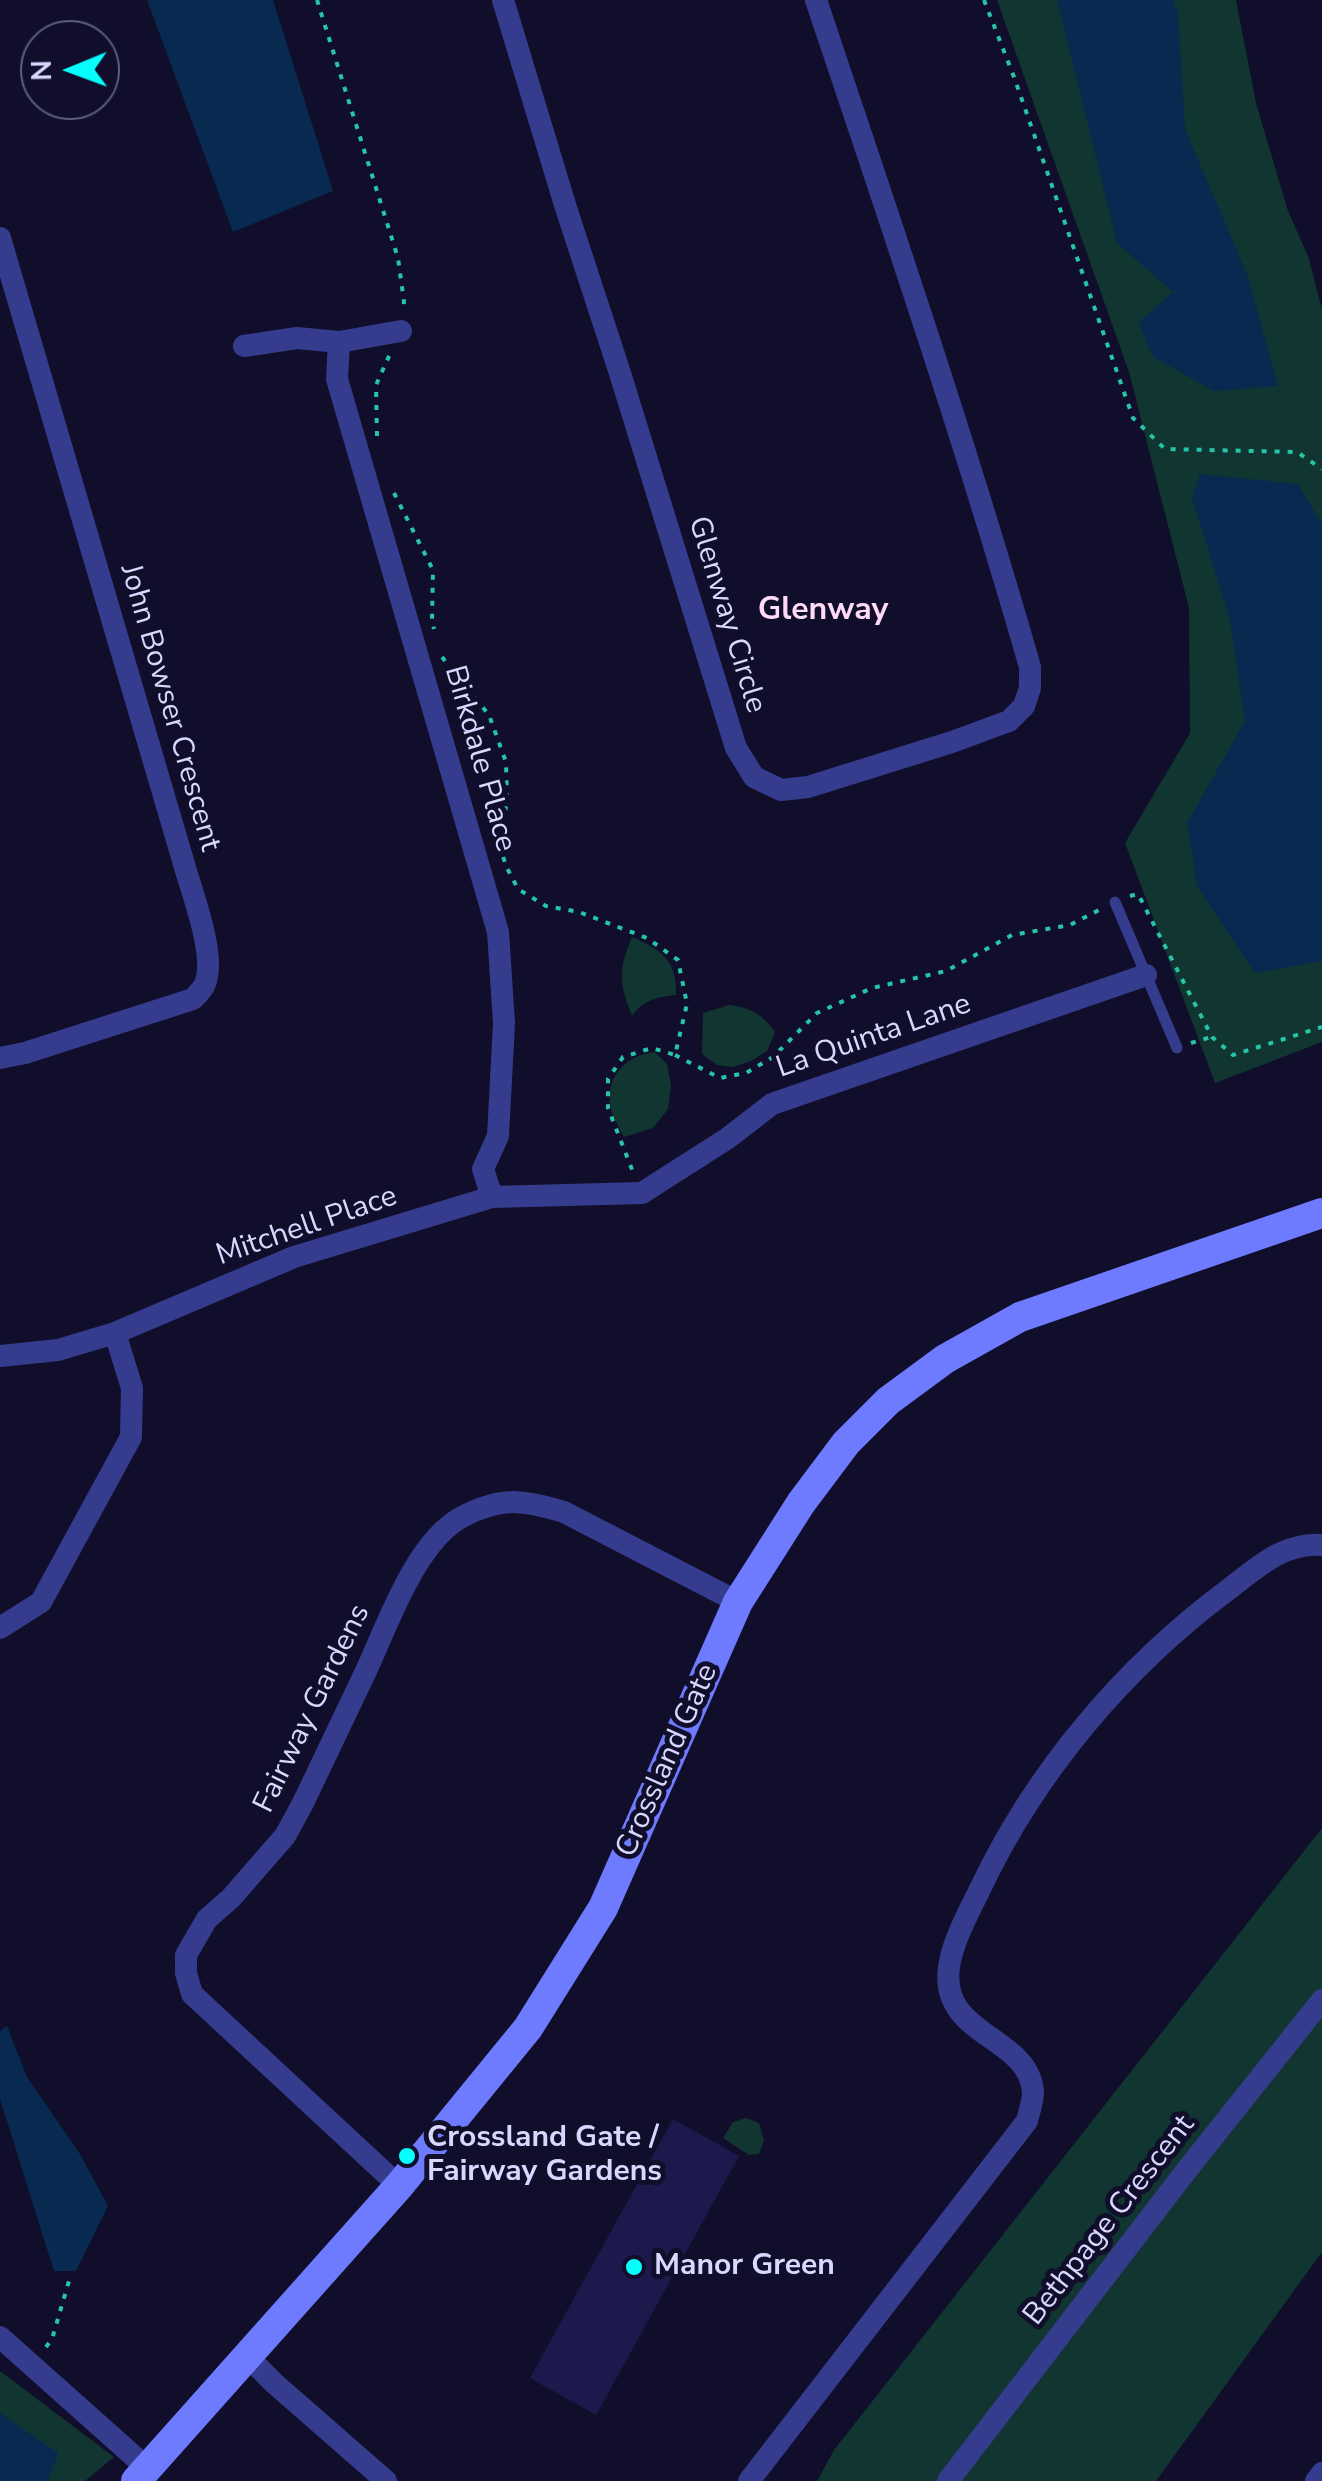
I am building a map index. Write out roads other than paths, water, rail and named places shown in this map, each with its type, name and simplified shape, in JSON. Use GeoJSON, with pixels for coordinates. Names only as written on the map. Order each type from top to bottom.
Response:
{"type":"FeatureCollection","features":[{"type":"Feature","properties":{"kind":"street","name":"Glenway Circle"},"geometry":{"type":"LineString","coordinates":[[503,0],[736,748],[754,778],[781,790],[808,787],[1009,721],[1024,706],[1030,688],[1030,667],[996,555],[816,0]]}},
{"type":"Feature","properties":{"kind":"street","name":"John Bowser Crescent"},"geometry":{"type":"LineString","coordinates":[[0,238],[179,846],[208,963],[205,984],[193,999],[0,1058]]}},
{"type":"Feature","properties":{"kind":"street"},"geometry":{"type":"LineString","coordinates":[[244,346],[297,338],[339,342],[401,330]]}},
{"type":"Feature","properties":{"kind":"street","name":"Birkdale Place"},"geometry":{"type":"LineString","coordinates":[[339,342],[337,379],[498,932],[504,1023],[498,1136],[483,1168],[492,1198]]}},
{"type":"Feature","properties":{"kind":"street","name":"La Quinta Lane"},"geometry":{"type":"LineString","coordinates":[[642,1193],[728,1138],[772,1104],[1146,974]]}},
{"type":"Feature","properties":{"kind":"street","name":"Mitchell Place"},"geometry":{"type":"LineString","coordinates":[[0,1356],[58,1350],[114,1333],[294,1256],[492,1198],[642,1193]]}},
{"type":"Feature","properties":{"kind":"street","name":"Crossland Gate"},"geometry":{"type":"LineString","coordinates":[[142,2474],[399,2186],[528,2028],[603,1908],[738,1602],[801,1503],[846,1443],[888,1401],[946,1359],[1020,1318],[1322,1213]]}},
{"type":"Feature","properties":{"kind":"street"},"geometry":{"type":"LineString","coordinates":[[0,1628],[41,1602],[131,1438],[132,1388],[114,1333]]}},
{"type":"Feature","properties":{"kind":"street","name":"Fairway Gardens"},"geometry":{"type":"LineString","coordinates":[[399,2186],[192,1994],[186,1955],[208,1919],[285,1836],[408,1578],[436,1539],[460,1518],[508,1500],[564,1512],[738,1602]]}},
{"type":"Feature","properties":{"kind":"street"},"geometry":{"type":"LineString","coordinates":[[756,2479],[1027,2121],[1033,2090],[1028,2076],[1021,2064],[963,2017],[956,2008],[948,1980],[955,1944],[1005,1841],[1074,1740],[1108,1698],[1157,1649],[1263,1563],[1291,1548],[1322,1545]]}},
{"type":"Feature","properties":{"kind":"street","name":"Bethpage Crescent"},"geometry":{"type":"LineString","coordinates":[[948,2481],[1322,2000]]}},
{"type":"Feature","properties":{"kind":"street"},"geometry":{"type":"LineString","coordinates":[[0,2337],[142,2474]]}},
{"type":"Feature","properties":{"kind":"street"},"geometry":{"type":"LineString","coordinates":[[248,2357],[386,2481]]}},
{"type":"Feature","properties":{"kind":"street"},"geometry":{"type":"LineString","coordinates":[[1316,2481],[1322,2473]]}},
{"type":"Feature","properties":{"kind":"lane"},"geometry":{"type":"LineString","coordinates":[[1115,902],[1177,1048]]}},
{"type":"Feature","properties":{"kind":"water"},"geometry":{"type":"Polygon","coordinates":[[[147,0],[273,0],[333,191],[233,232],[147,0]]]}},
{"type":"Feature","properties":{"kind":"water"},"geometry":{"type":"Polygon","coordinates":[[[1057,0],[1173,0],[1178,14],[1185,129],[1248,277],[1278,386],[1214,391],[1152,356],[1139,322],[1173,292],[1117,243],[1057,0]]]}},
{"type":"Feature","properties":{"kind":"water"},"geometry":{"type":"Polygon","coordinates":[[[1200,474],[1298,484],[1322,524],[1322,961],[1255,973],[1197,886],[1187,823],[1245,721],[1230,620],[1192,498],[1200,474]]]}},
{"type":"Feature","properties":{"kind":"water"},"geometry":{"type":"Polygon","coordinates":[[[7,2026],[27,2077],[80,2154],[108,2206],[76,2271],[54,2271],[0,2099],[0,2031],[7,2026]]]}},
{"type":"Feature","properties":{"kind":"water"},"geometry":{"type":"Polygon","coordinates":[[[0,2413],[58,2453],[48,2481],[0,2481],[0,2413]]]}},
{"type":"Feature","properties":{"kind":"place","name":"Crossland Gate / Fairway Gardens"},"geometry":{"type":"Point","coordinates":[407,2156]}},
{"type":"Feature","properties":{"kind":"place","name":"Manor Green"},"geometry":{"type":"Point","coordinates":[634,2267]}},
{"type":"Feature","properties":{"kind":"district","name":"Glenway"},"geometry":{"type":"Point","coordinates":[823,611]}}]}
